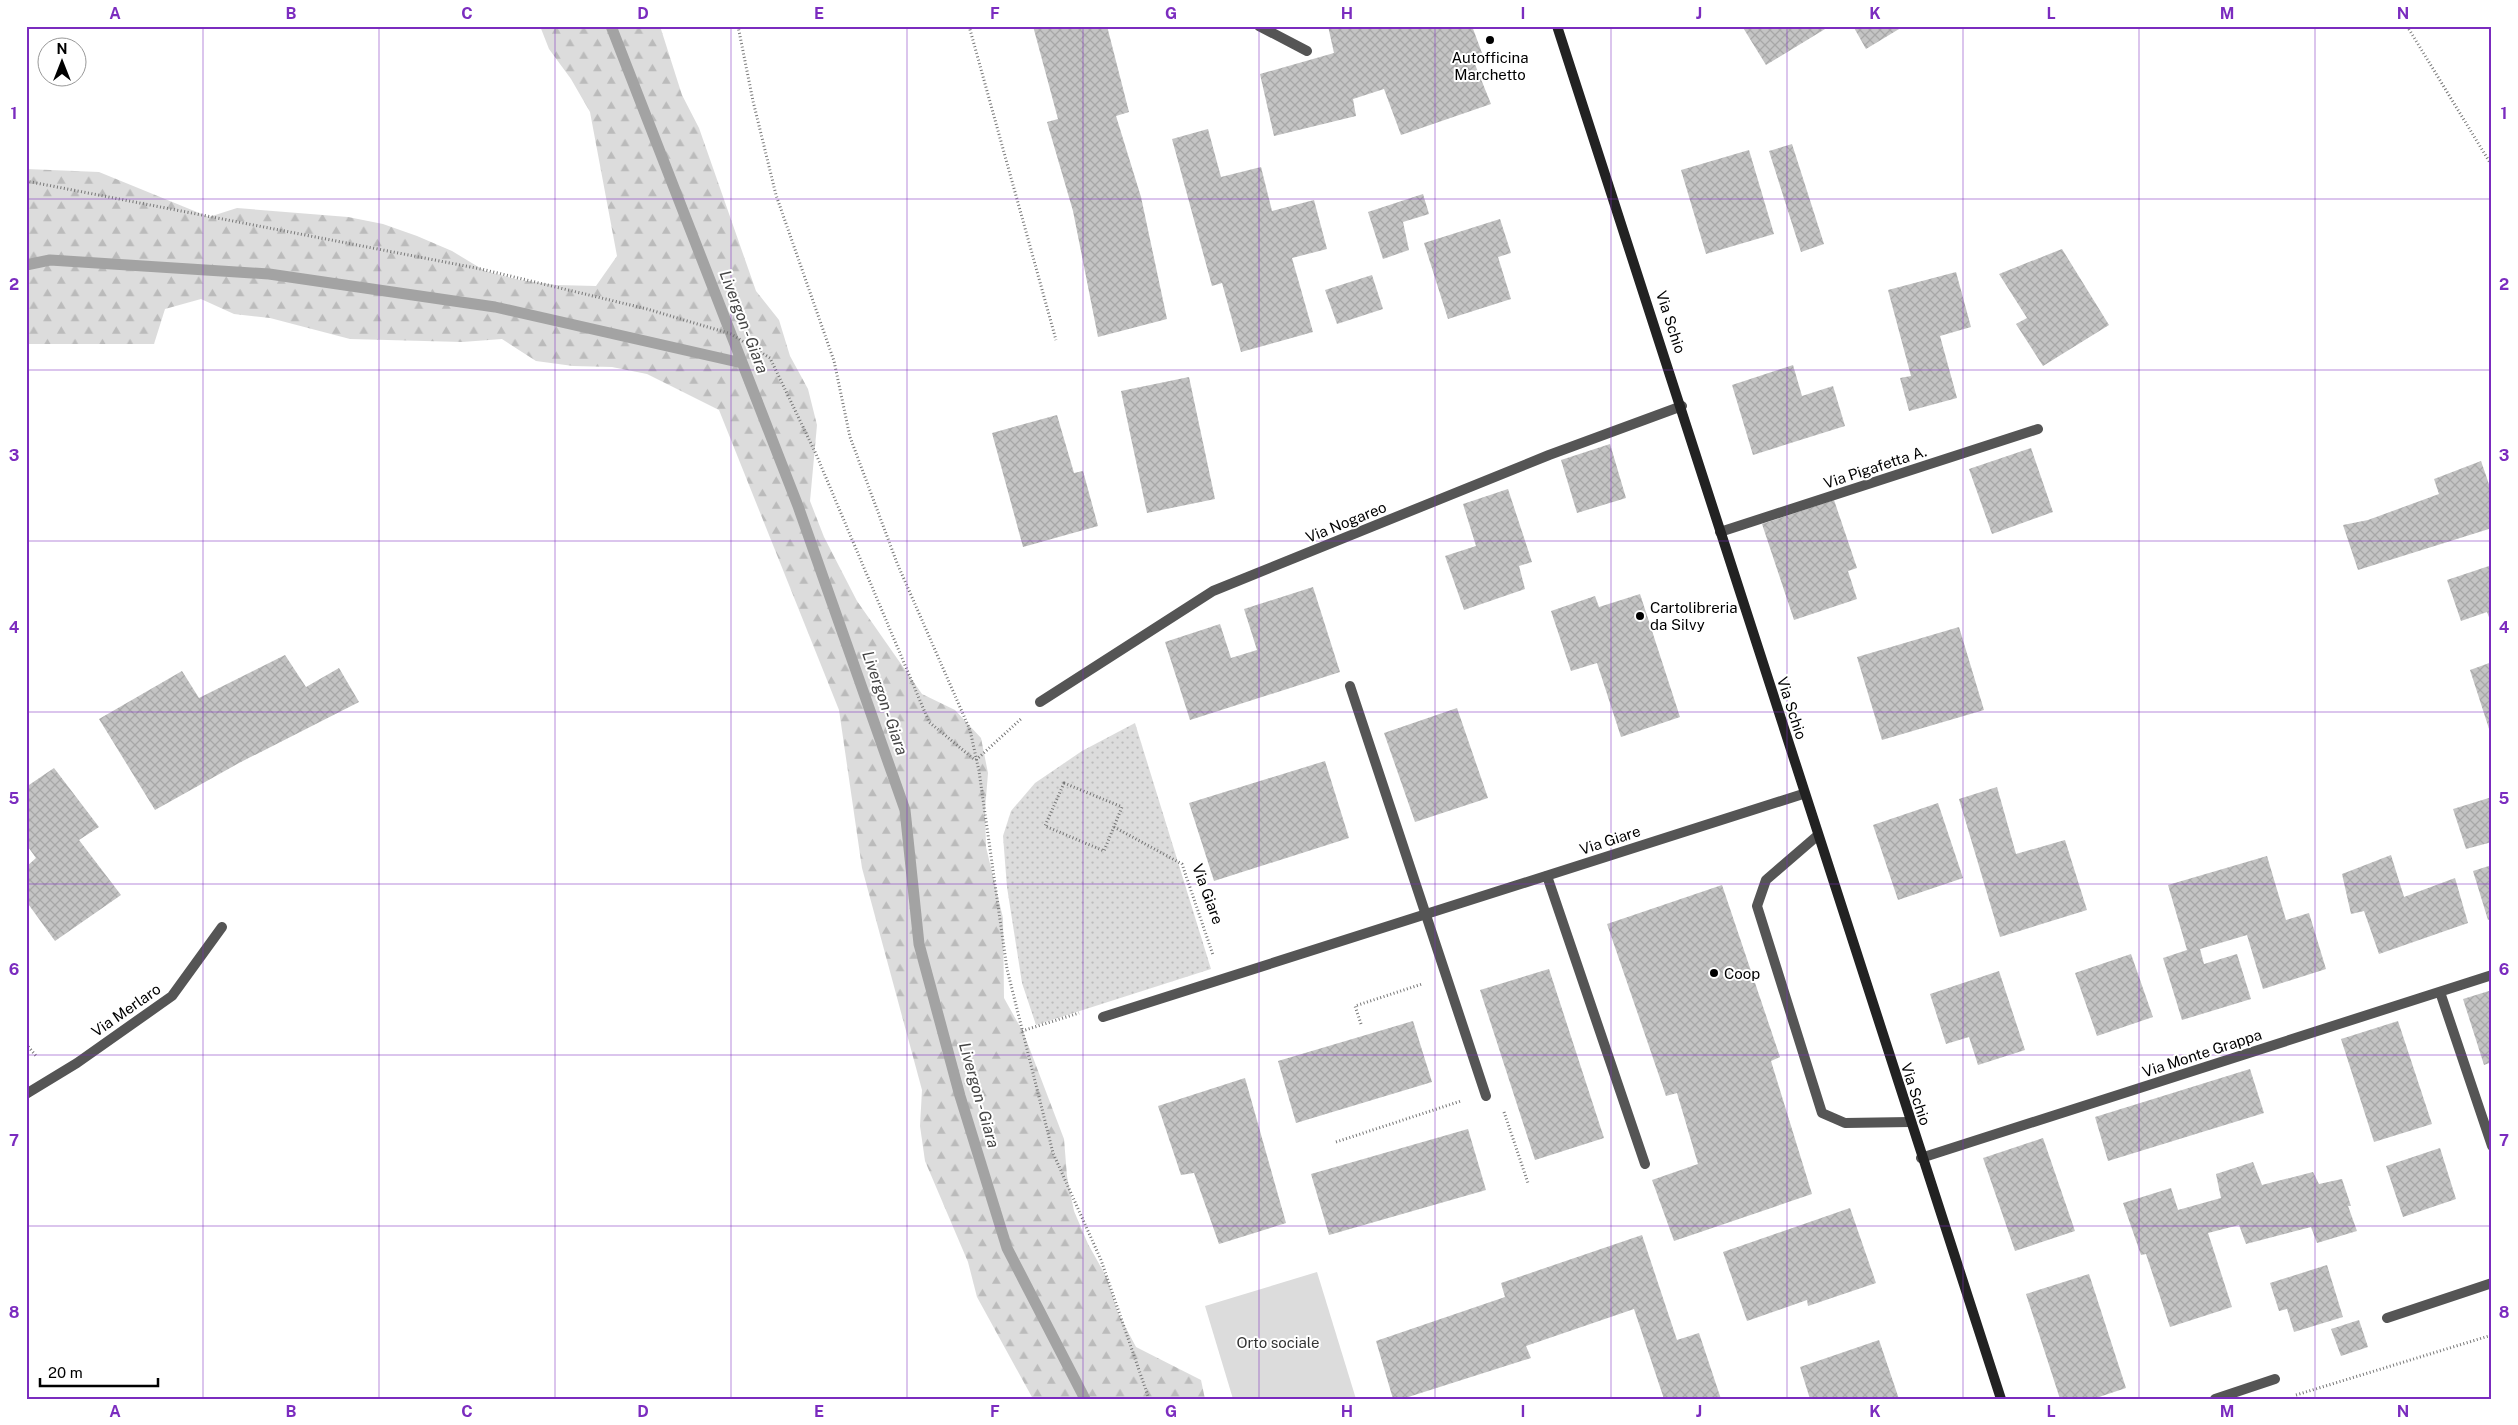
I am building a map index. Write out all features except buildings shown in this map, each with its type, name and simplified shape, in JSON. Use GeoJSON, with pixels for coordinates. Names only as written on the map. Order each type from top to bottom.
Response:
{"type":"FeatureCollection","features":[{"type":"Feature","properties":{"kind":"street"},"geometry":{"type":"LineString","coordinates":[[1259,26],[1307,51]]}},
{"type":"Feature","properties":{"kind":"street","name":"Via Schio"},"geometry":{"type":"LineString","coordinates":[[1557,26],[1682,406],[1803,794],[2001,1399]]}},
{"type":"Feature","properties":{"kind":"street","name":"Via Nogareo"},"geometry":{"type":"LineString","coordinates":[[1040,702],[1213,591],[1550,455],[1682,406]]}},
{"type":"Feature","properties":{"kind":"street","name":"Via Pigafetta A."},"geometry":{"type":"LineString","coordinates":[[1720,532],[2038,429]]}},
{"type":"Feature","properties":{"kind":"street"},"geometry":{"type":"LineString","coordinates":[[1350,686],[1486,1094]]}},
{"type":"Feature","properties":{"kind":"street","name":"Via Giare"},"geometry":{"type":"LineString","coordinates":[[1103,1017],[1803,794]]}},
{"type":"Feature","properties":{"kind":"street"},"geometry":{"type":"LineString","coordinates":[[1817,836],[1766,880],[1757,906],[1822,1113],[1845,1123],[1910,1122]]}},
{"type":"Feature","properties":{"kind":"street"},"geometry":{"type":"LineString","coordinates":[[1547,876],[1645,1164]]}},
{"type":"Feature","properties":{"kind":"street","name":"Via Merlaro"},"geometry":{"type":"LineString","coordinates":[[26,1094],[77,1063],[172,996],[222,927]]}},
{"type":"Feature","properties":{"kind":"street","name":"Via Monte Grappa"},"geometry":{"type":"LineString","coordinates":[[1921,1158],[2492,975]]}},
{"type":"Feature","properties":{"kind":"street"},"geometry":{"type":"LineString","coordinates":[[2440,992],[2492,1146]]}},
{"type":"Feature","properties":{"kind":"street"},"geometry":{"type":"LineString","coordinates":[[2387,1318],[2492,1284]]}},
{"type":"Feature","properties":{"kind":"street"},"geometry":{"type":"LineString","coordinates":[[2215,1399],[2275,1379]]}},
{"type":"Feature","properties":{"kind":"path"},"geometry":{"type":"LineString","coordinates":[[738,26],[753,101],[776,195],[834,361],[850,437],[897,563],[970,730],[1007,969],[1053,1153],[1102,1260],[1149,1399]]}},
{"type":"Feature","properties":{"kind":"path"},"geometry":{"type":"LineString","coordinates":[[969,26],[1056,340]]}},
{"type":"Feature","properties":{"kind":"path"},"geometry":{"type":"LineString","coordinates":[[2407,26],[2492,166]]}},
{"type":"Feature","properties":{"kind":"path"},"geometry":{"type":"LineString","coordinates":[[26,182],[481,269],[646,309],[731,334],[770,358],[816,454],[929,722],[976,760]]}},
{"type":"Feature","properties":{"kind":"path"},"geometry":{"type":"LineString","coordinates":[[976,760],[1040,702]]}},
{"type":"Feature","properties":{"kind":"path"},"geometry":{"type":"LineString","coordinates":[[1064,783],[1122,807],[1114,827],[1104,851],[1045,826],[1064,783]]}},
{"type":"Feature","properties":{"kind":"path","name":"Via Giare"},"geometry":{"type":"LineString","coordinates":[[1114,827],[1182,864],[1221,979]]}},
{"type":"Feature","properties":{"kind":"path"},"geometry":{"type":"LineString","coordinates":[[1361,1024],[1355,1006],[1446,976]]}},
{"type":"Feature","properties":{"kind":"path"},"geometry":{"type":"LineString","coordinates":[[1336,1142],[1486,1094],[1498,1092],[1528,1183]]}},
{"type":"Feature","properties":{"kind":"path"},"geometry":{"type":"LineString","coordinates":[[2275,1379],[2281,1399],[2492,1335]]}},
{"type":"Feature","properties":{"kind":"path"},"geometry":{"type":"LineString","coordinates":[[2433,1348],[2434,1353]]}},
{"type":"Feature","properties":{"kind":"green space"},"geometry":{"type":"Polygon","coordinates":[[[540,26],[660,26],[682,95],[699,128],[756,291],[779,320],[790,356],[808,389],[817,425],[810,501],[824,537],[857,601],[922,694],[955,710],[981,738],[988,773],[985,810],[986,847],[1003,918],[1004,998],[1024,1034],[1064,1139],[1067,1176],[1074,1211],[1088,1244],[1107,1278],[1118,1313],[1136,1347],[1201,1380],[1205,1399],[1033,1399],[977,1297],[968,1262],[925,1161],[920,1126],[922,1090],[862,868],[839,710],[719,410],[647,374],[612,367],[573,366],[536,361],[502,339],[462,342],[350,339],[270,318],[234,314],[201,299],[165,309],[154,344],[26,344],[26,169],[99,172],[209,217],[237,208],[348,217],[383,224],[452,251],[485,271],[520,280],[556,285],[596,286],[617,256],[590,112],[571,79],[549,49],[540,26]]]}},
{"type":"Feature","properties":{"kind":"green space"},"geometry":{"type":"Polygon","coordinates":[[[1135,723],[1211,969],[1036,1025],[1022,983],[1007,887],[1003,836],[1011,811],[1035,783],[1082,751],[1135,723]]]}},
{"type":"Feature","properties":{"kind":"green space","name":"Orto sociale"},"geometry":{"type":"Polygon","coordinates":[[[1317,1272],[1356,1399],[1233,1399],[1205,1306],[1317,1272]]]}},
{"type":"Feature","properties":{"kind":"waterway","name":"Livergon - Giara"},"geometry":{"type":"LineString","coordinates":[[611,26],[798,506],[905,810],[919,944],[960,1096],[1007,1248],[1085,1399]]}},
{"type":"Feature","properties":{"kind":"waterway"},"geometry":{"type":"LineString","coordinates":[[26,265],[50,260],[269,274],[495,307],[742,363]]}},
{"type":"Feature","properties":{"kind":"place","name":"Autofficina Marchetto"},"geometry":{"type":"Point","coordinates":[1490,40]}},
{"type":"Feature","properties":{"kind":"place","name":"Cartolibreria da Silvy"},"geometry":{"type":"Point","coordinates":[1640,616]}},
{"type":"Feature","properties":{"kind":"place","name":"Coop"},"geometry":{"type":"Point","coordinates":[1714,973]}}]}
